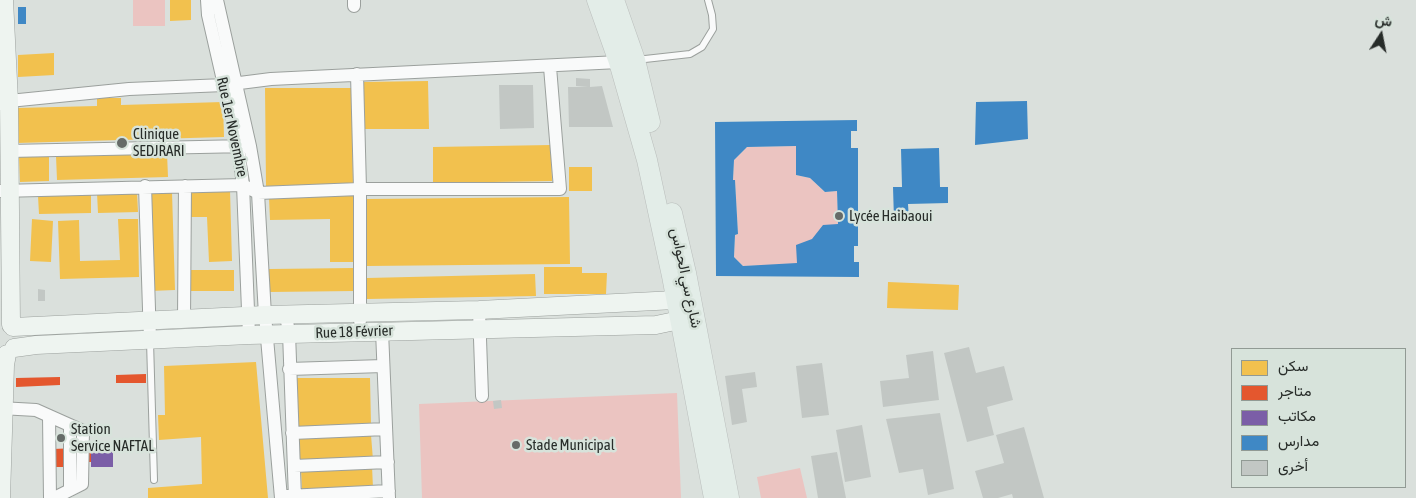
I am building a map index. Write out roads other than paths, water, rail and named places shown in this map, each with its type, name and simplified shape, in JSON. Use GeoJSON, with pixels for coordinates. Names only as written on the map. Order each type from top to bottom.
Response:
{"type":"FeatureCollection","features":[{"type":"Feature","properties":{"kind":"main road"},"geometry":{"type":"LineString","coordinates":[[597,0],[627,61]]}},
{"type":"Feature","properties":{"kind":"main road"},"geometry":{"type":"LineString","coordinates":[[614,0],[627,61]]}},
{"type":"Feature","properties":{"kind":"main road","name":"شارع سي الحواس"},"geometry":{"type":"LineString","coordinates":[[627,61],[647,160],[682,298],[714,498]]}},
{"type":"Feature","properties":{"kind":"main road","name":"شارع سي الحواس"},"geometry":{"type":"LineString","coordinates":[[686,319],[729,498]]}},
{"type":"Feature","properties":{"kind":"street"},"geometry":{"type":"LineString","coordinates":[[1,498],[2,408],[7,353],[17,336],[8,325],[4,191],[9,151],[5,102],[4,0]]}},
{"type":"Feature","properties":{"kind":"street","name":"Rue 1er Novembre"},"geometry":{"type":"LineString","coordinates":[[207,0],[208,15],[230,84]]}},
{"type":"Feature","properties":{"kind":"street","name":"Rue 1er Novembre"},"geometry":{"type":"LineString","coordinates":[[217,0],[230,84],[244,146],[258,193],[257,315]]}},
{"type":"Feature","properties":{"kind":"street"},"geometry":{"type":"LineString","coordinates":[[5,102],[128,89],[230,84],[357,74],[550,67],[627,61]]}},
{"type":"Feature","properties":{"kind":"street"},"geometry":{"type":"LineString","coordinates":[[4,191],[243,185],[258,193],[360,190],[560,190],[550,67]]}},
{"type":"Feature","properties":{"kind":"street"},"geometry":{"type":"LineString","coordinates":[[357,74],[360,190],[360,331]]}},
{"type":"Feature","properties":{"kind":"street"},"geometry":{"type":"LineString","coordinates":[[9,151],[244,146]]}},
{"type":"Feature","properties":{"kind":"street","name":"Rue 1er Novembre"},"geometry":{"type":"LineString","coordinates":[[244,146],[243,185],[257,315]]}},
{"type":"Feature","properties":{"kind":"street"},"geometry":{"type":"LineString","coordinates":[[145,186],[150,340]]}},
{"type":"Feature","properties":{"kind":"street"},"geometry":{"type":"LineString","coordinates":[[184,319],[185,186]]}},
{"type":"Feature","properties":{"kind":"street","name":"Rue 18 Février"},"geometry":{"type":"LineString","coordinates":[[8,325],[257,315],[479,310],[682,298]]}},
{"type":"Feature","properties":{"kind":"street"},"geometry":{"type":"LineString","coordinates":[[479,310],[482,396]]}},
{"type":"Feature","properties":{"kind":"street"},"geometry":{"type":"LineString","coordinates":[[249,335],[257,315]]}},
{"type":"Feature","properties":{"kind":"street"},"geometry":{"type":"LineString","coordinates":[[257,315],[267,335],[281,497],[389,494],[382,331]]}},
{"type":"Feature","properties":{"kind":"street"},"geometry":{"type":"LineString","coordinates":[[286,315],[289,334],[295,497]]}},
{"type":"Feature","properties":{"kind":"street","name":"Rue 18 Février"},"geometry":{"type":"LineString","coordinates":[[7,353],[36,345],[360,331],[656,325],[686,319]]}},
{"type":"Feature","properties":{"kind":"street"},"geometry":{"type":"LineString","coordinates":[[289,369],[383,366]]}},
{"type":"Feature","properties":{"kind":"street"},"geometry":{"type":"LineString","coordinates":[[2,408],[36,410],[83,431],[82,484],[54,498]]}},
{"type":"Feature","properties":{"kind":"street"},"geometry":{"type":"LineString","coordinates":[[49,416],[50,498]]}},
{"type":"Feature","properties":{"kind":"street"},"geometry":{"type":"LineString","coordinates":[[292,433],[386,429]]}},
{"type":"Feature","properties":{"kind":"street"},"geometry":{"type":"LineString","coordinates":[[294,466],[388,462]]}},
{"type":"Feature","properties":{"kind":"lane"},"geometry":{"type":"LineString","coordinates":[[627,61],[690,54],[702,47],[713,29],[708,0]]}},
{"type":"Feature","properties":{"kind":"lane"},"geometry":{"type":"LineString","coordinates":[[150,340],[154,480]]}},
{"type":"Feature","properties":{"kind":"place","name":"Clinique SEDJRARI"},"geometry":{"type":"Point","coordinates":[122,143]}},
{"type":"Feature","properties":{"kind":"place","name":"Lycée Haibaoui"},"geometry":{"type":"Point","coordinates":[839,216]}},
{"type":"Feature","properties":{"kind":"place","name":"Station Service NAFTAL"},"geometry":{"type":"Point","coordinates":[61,438]}},
{"type":"Feature","properties":{"kind":"place","name":"Stade Municipal"},"geometry":{"type":"Point","coordinates":[516,445]}}]}
